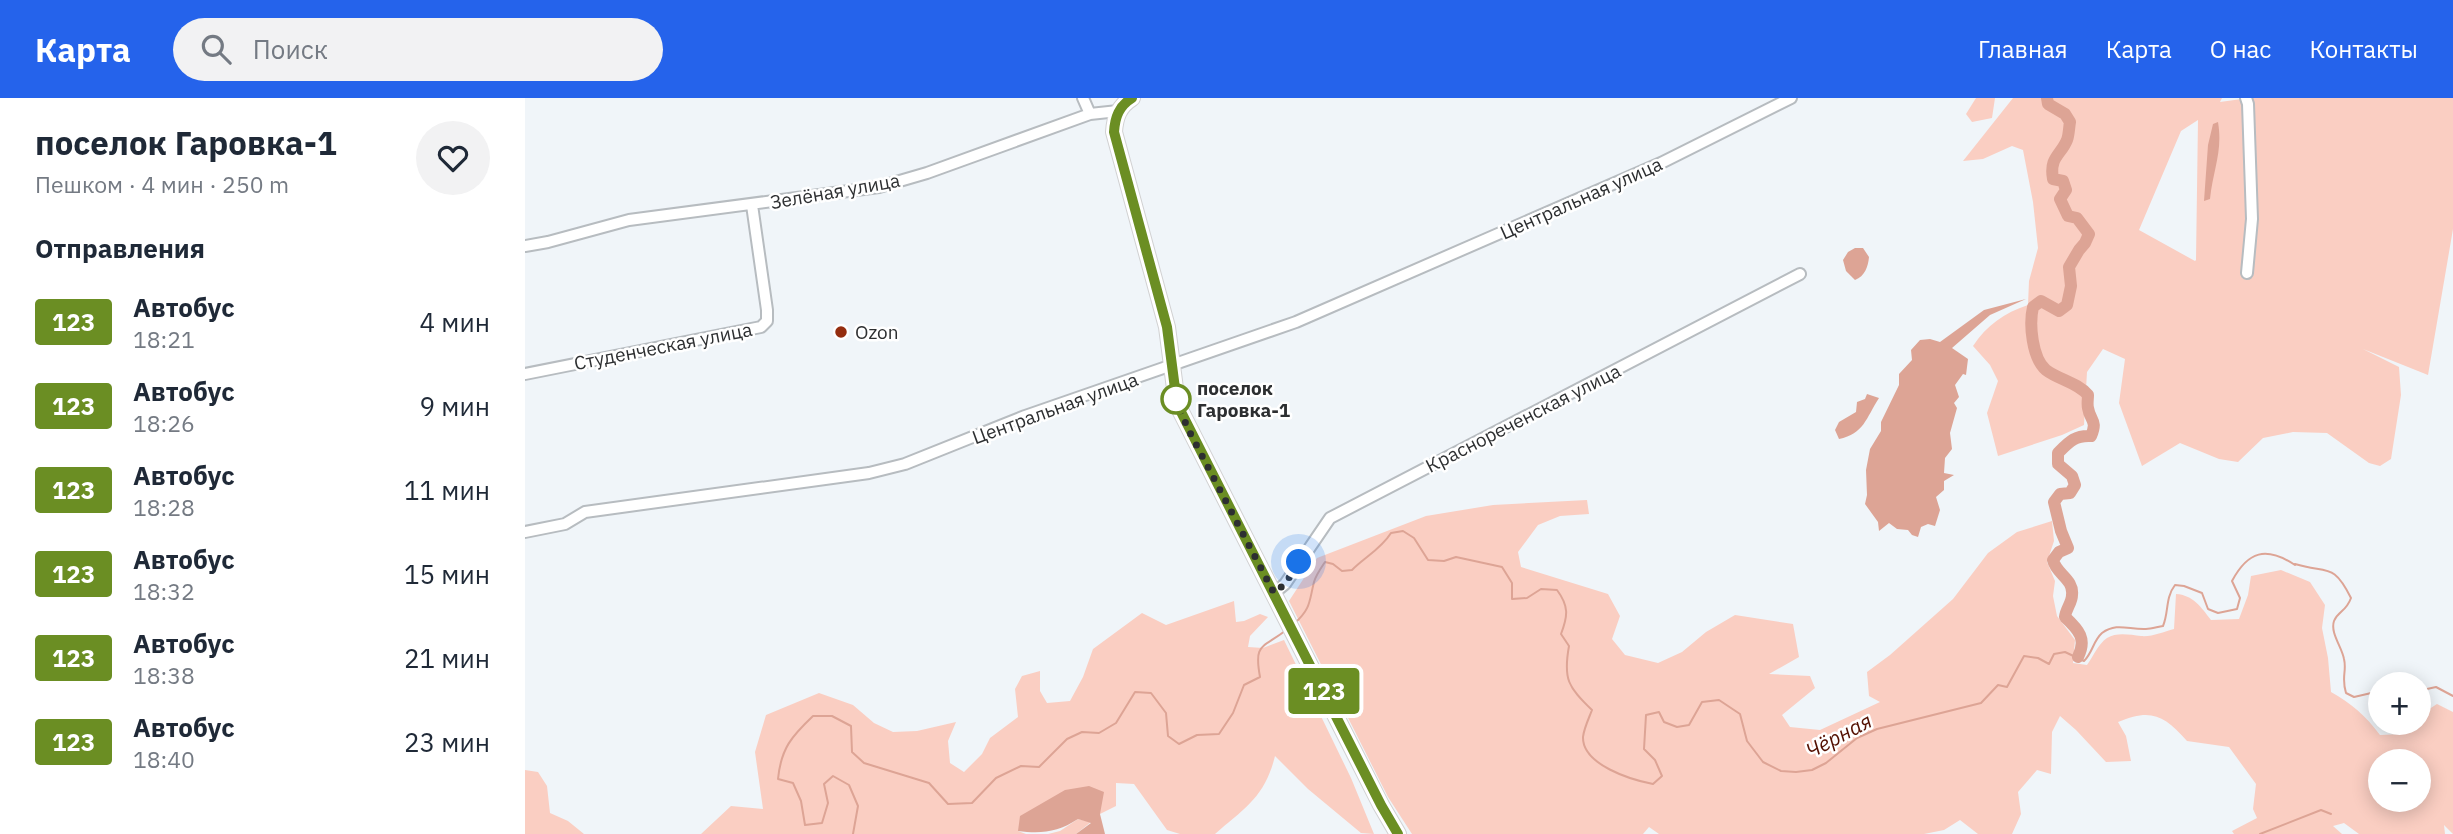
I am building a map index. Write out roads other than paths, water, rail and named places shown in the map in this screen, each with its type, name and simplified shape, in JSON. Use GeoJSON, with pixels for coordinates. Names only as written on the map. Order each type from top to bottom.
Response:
{"type":"FeatureCollection","features":[{"type":"Feature","properties":{"kind":"main road"},"geometry":{"type":"LineString","coordinates":[[1132,98],[1118,111],[1114,132],[1167,327],[1177,404],[1398,834]]}},
{"type":"Feature","properties":{"kind":"street"},"geometry":{"type":"LineString","coordinates":[[1083,98],[1090,114]]}},
{"type":"Feature","properties":{"kind":"street","name":"Центральная улица"},"geometry":{"type":"LineString","coordinates":[[525,532],[565,524],[585,512],[886,469],[905,464],[1025,416],[1309,317],[1661,163],[1791,98]]}},
{"type":"Feature","properties":{"kind":"street"},"geometry":{"type":"LineString","coordinates":[[2246,98],[2252,219],[2247,273]]}},
{"type":"Feature","properties":{"kind":"street","name":"Зелёная улица"},"geometry":{"type":"LineString","coordinates":[[525,246],[629,220],[752,205],[901,181],[1090,114],[1118,111]]}},
{"type":"Feature","properties":{"kind":"street","name":"Студенческая улица"},"geometry":{"type":"LineString","coordinates":[[525,374],[761,327],[767,321],[767,310],[752,205]]}},
{"type":"Feature","properties":{"kind":"street","name":"Краснореченская улица"},"geometry":{"type":"LineString","coordinates":[[1274,593],[1285,584],[1330,518],[1800,274]]}},
{"type":"Feature","properties":{"kind":"waterway"},"geometry":{"type":"LineString","coordinates":[[2047,98],[2048,104],[2065,114],[2070,122],[2067,140],[2053,166],[2053,179],[2063,181],[2066,190],[2060,199],[2068,216],[2077,218],[2089,234],[2069,267],[2071,286],[2067,305],[2059,311],[2041,301],[2033,307],[2031,322],[2035,349],[2041,365],[2088,395],[2088,408],[2094,424],[2091,436],[2076,438],[2058,453],[2058,464],[2072,476],[2075,485],[2070,493],[2060,494],[2054,502],[2068,548],[2059,552],[2053,560],[2072,589],[2072,598],[2065,617],[2082,640],[2078,657]]}},
{"type":"Feature","properties":{"kind":"waterway","name":"Чёрная"},"geometry":{"type":"LineString","coordinates":[[1295,623],[1307,609],[1315,579],[1325,562],[1342,571],[1352,570],[1391,533],[1403,531],[1414,538],[1428,560],[1444,561],[1456,557],[1502,567],[1512,583],[1512,599],[1527,598],[1541,589],[1557,590],[1564,601],[1566,611],[1561,634],[1569,646],[1569,682],[1592,710],[1583,737],[1585,747],[1591,756],[1610,770],[1653,784],[1662,776],[1655,760],[1644,749],[1646,715],[1659,712],[1664,722],[1677,727],[1689,725],[1702,702],[1719,700],[1740,714],[1747,741],[1763,762],[1781,771],[1812,770],[1826,763],[1857,738],[1877,729],[1981,703],[1998,685],[2007,687],[2024,656],[2038,658],[2049,664],[2054,654],[2065,652],[2084,661],[2099,636],[2107,630],[2118,627],[2148,629],[2163,626],[2175,585],[2202,593],[2208,609],[2218,613],[2237,609],[2240,598],[2232,581],[2251,558],[2275,555],[2295,565]]}},
{"type":"Feature","properties":{"kind":"waterway","name":"Чёрная"},"geometry":{"type":"LineString","coordinates":[[2295,564],[2329,571],[2345,587],[2351,598],[2333,626],[2344,659],[2346,693],[2354,697],[2368,694]]}},
{"type":"Feature","properties":{"kind":"waterway","name":"Чёрная"},"geometry":{"type":"LineString","coordinates":[[853,834],[858,806],[849,785],[833,776],[824,784],[828,803],[822,823],[805,825],[801,801],[793,783],[778,779],[789,743],[813,716],[832,716],[851,726],[852,752],[864,763],[929,783],[948,804],[972,803],[996,778],[1021,766],[1039,767],[1067,739],[1082,732],[1099,733],[1116,723],[1135,692],[1151,693],[1166,713],[1168,736],[1179,744],[1197,735],[1219,734],[1233,713],[1244,685],[1260,677],[1258,658],[1261,648],[1285,631]]}},
{"type":"Feature","properties":{"kind":"waterway","name":"Чёрная"},"geometry":{"type":"LineString","coordinates":[[2431,688],[2436,687],[2453,696]]}},
{"type":"Feature","properties":{"kind":"waterway"},"geometry":{"type":"LineString","coordinates":[[2260,834],[2321,810],[2331,814]]}},
{"type":"Feature","properties":{"kind":"place","name":"Ozon"},"geometry":{"type":"Point","coordinates":[841,332]}},
{"type":"Feature","properties":{"kind":"place","name":"поселок Гаровка-1"},"geometry":{"type":"Point","coordinates":[1176,399]}}]}
